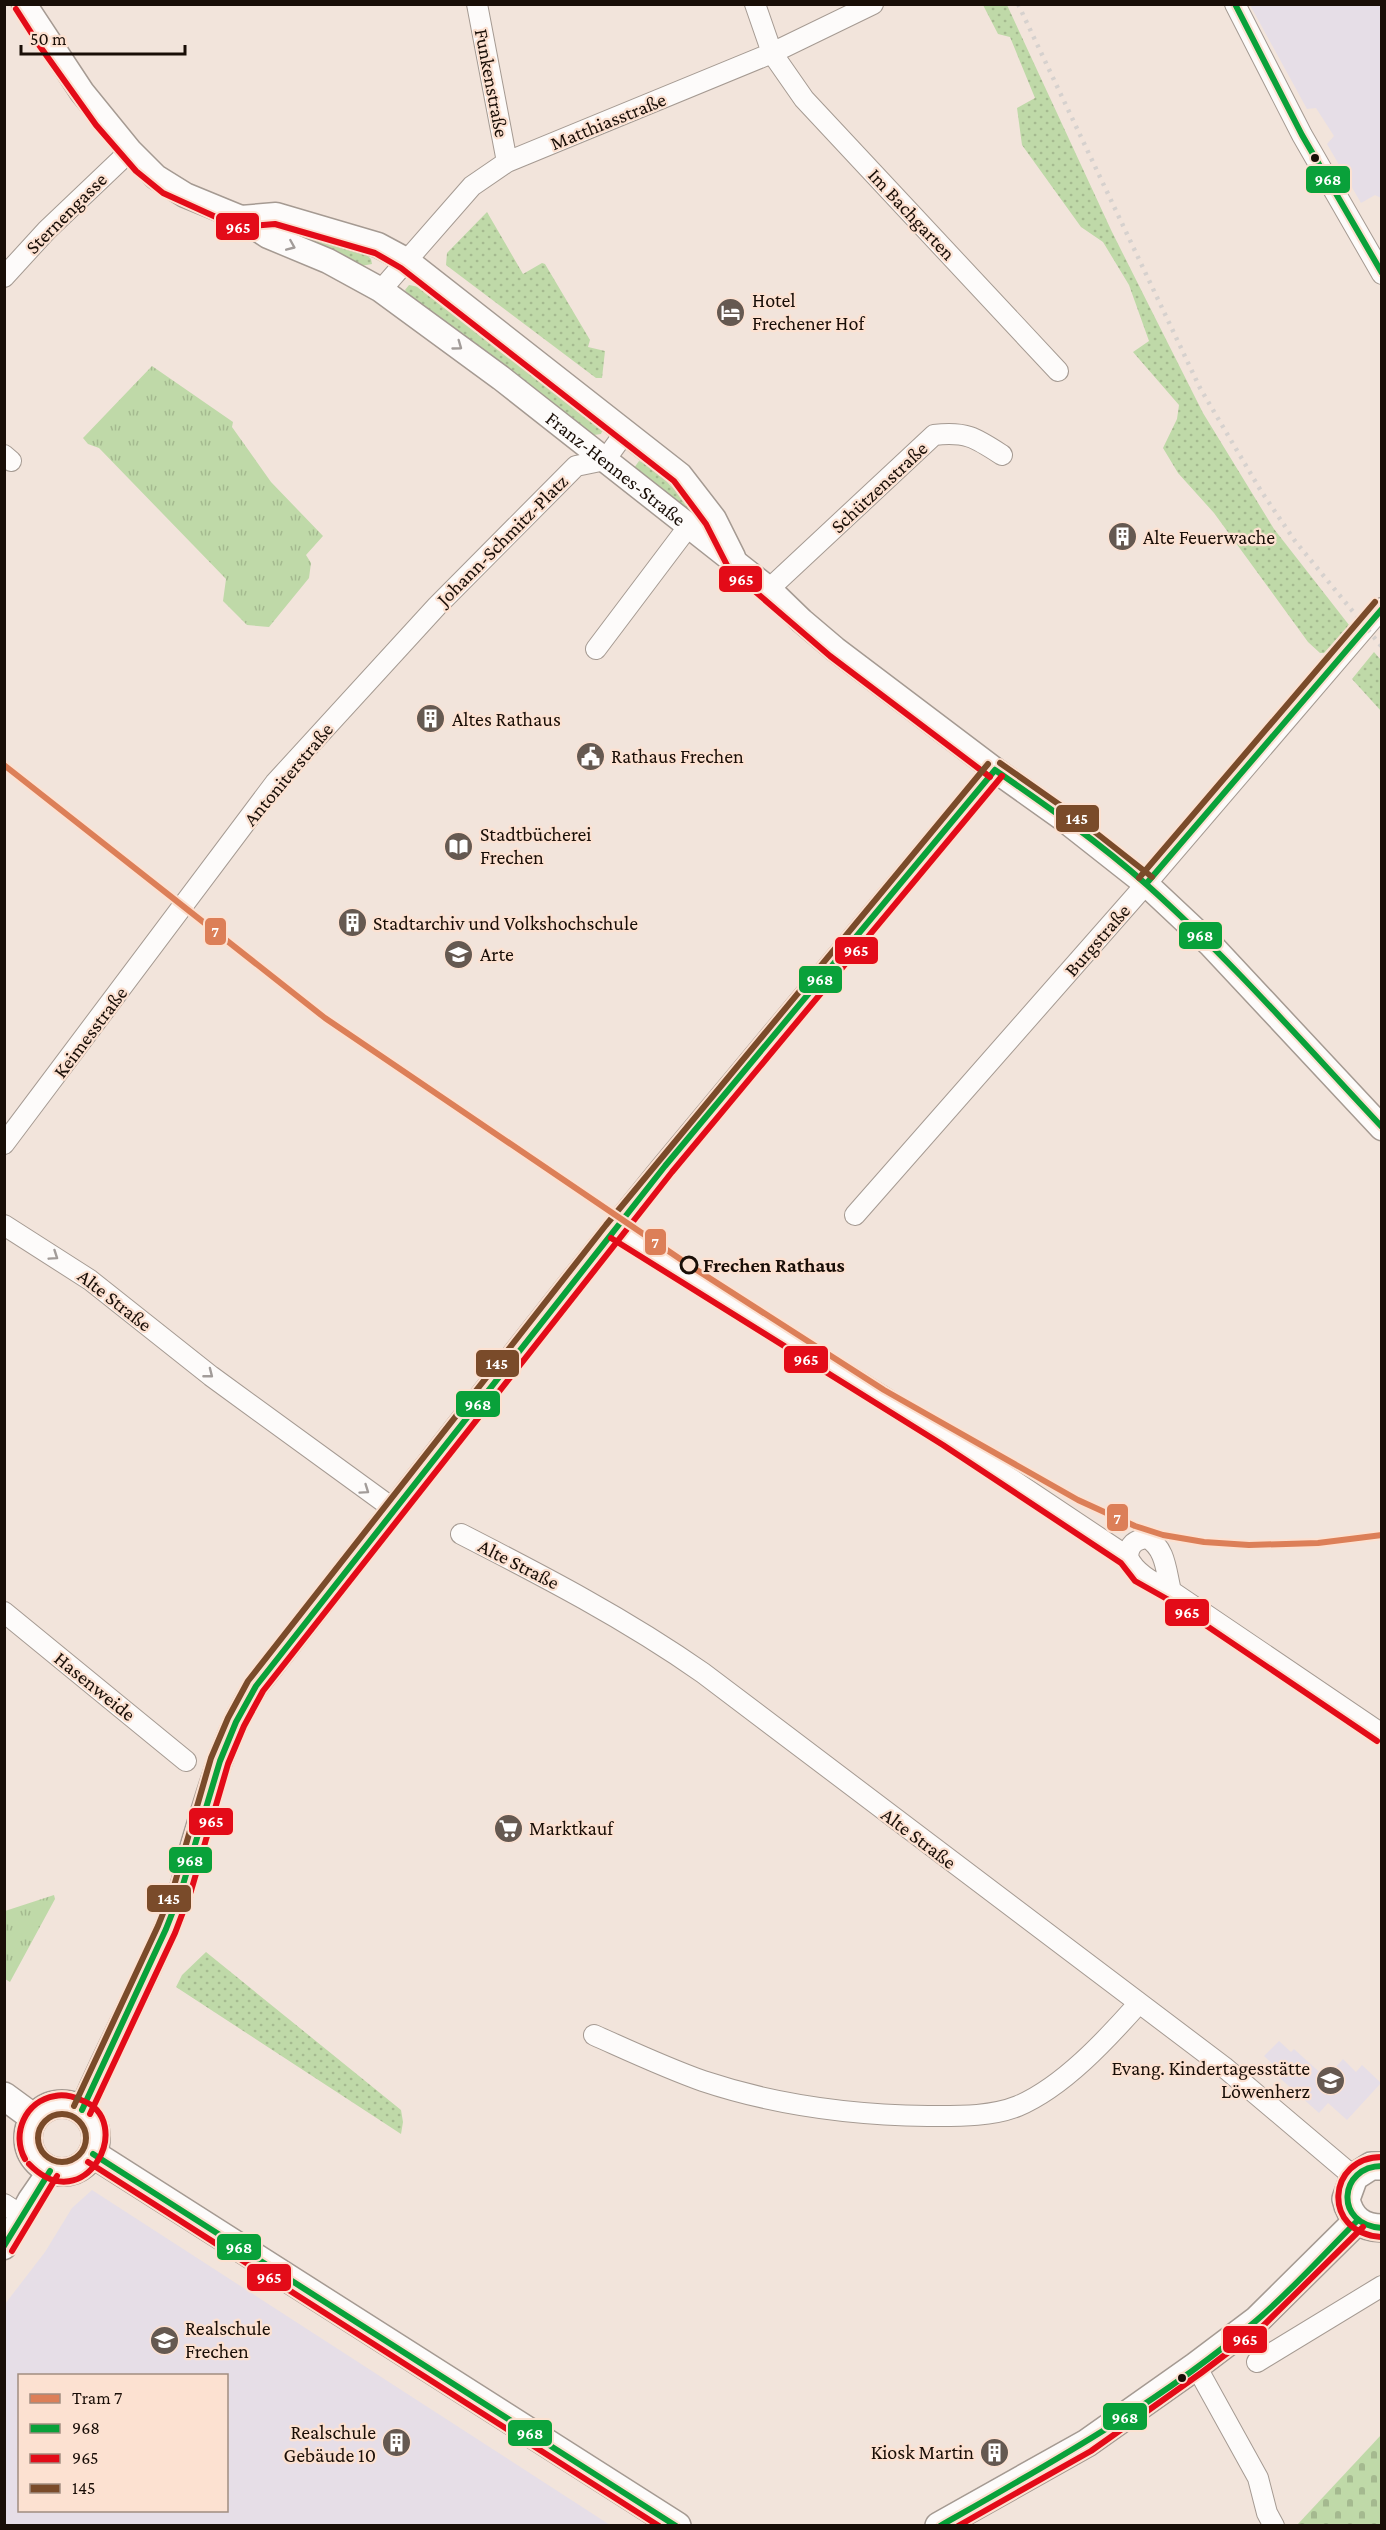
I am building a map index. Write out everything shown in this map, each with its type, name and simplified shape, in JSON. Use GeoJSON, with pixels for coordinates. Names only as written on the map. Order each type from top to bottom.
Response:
{"type":"FeatureCollection","features":[{"type":"Feature","properties":{"kind":"main road"},"geometry":{"type":"LineString","coordinates":[[4,2096],[34,2118]]}},
{"type":"Feature","properties":{"kind":"main road"},"geometry":{"type":"LineString","coordinates":[[62,2103],[82,2110],[91,2118],[96,2130],[93,2154],[80,2168],[60,2173],[50,2171],[41,2165],[29,2148],[29,2127],[42,2110],[62,2103]]}},
{"type":"Feature","properties":{"kind":"main road"},"geometry":{"type":"LineString","coordinates":[[93,2154],[677,2526]]}},
{"type":"Feature","properties":{"kind":"main road"},"geometry":{"type":"LineString","coordinates":[[939,2526],[1088,2443],[1257,2320],[1369,2224],[1346,2199],[1347,2191],[1354,2177],[1361,2170],[1382,2166]]}},
{"type":"Feature","properties":{"kind":"street","name":"Franz-Hennes-Straße"},"geometry":{"type":"LineString","coordinates":[[24,4],[82,92],[130,151],[168,186],[240,218],[268,236],[328,261],[381,290],[501,378],[735,562]]}},
{"type":"Feature","properties":{"kind":"street","name":"Funkenstraße"},"geometry":{"type":"LineString","coordinates":[[477,4],[507,162]]}},
{"type":"Feature","properties":{"kind":"street","name":"Im Bachgarten"},"geometry":{"type":"LineString","coordinates":[[755,4],[772,53],[804,99],[1058,371]]}},
{"type":"Feature","properties":{"kind":"street","name":"Matthiasstraße"},"geometry":{"type":"LineString","coordinates":[[381,290],[472,186],[507,162],[772,53],[873,4]]}},
{"type":"Feature","properties":{"kind":"street"},"geometry":{"type":"LineString","coordinates":[[1235,4],[1302,135],[1382,273]]}},
{"type":"Feature","properties":{"kind":"street","name":"Sternengasse"},"geometry":{"type":"LineString","coordinates":[[4,277],[47,230],[130,151]]}},
{"type":"Feature","properties":{"kind":"street","name":"Franz-Hennes-Straße"},"geometry":{"type":"LineString","coordinates":[[240,218],[276,215],[378,245],[406,260],[680,475],[714,519],[735,562]]}},
{"type":"Feature","properties":{"kind":"street"},"geometry":{"type":"LineString","coordinates":[[605,460],[626,432]]}},
{"type":"Feature","properties":{"kind":"street","name":"Schützenstraße"},"geometry":{"type":"LineString","coordinates":[[769,589],[934,435],[952,433],[971,435],[1002,455]]}},
{"type":"Feature","properties":{"kind":"street","name":"Johann-Schmitz-Platz"},"geometry":{"type":"LineString","coordinates":[[409,636],[576,466],[605,460]]}},
{"type":"Feature","properties":{"kind":"street"},"geometry":{"type":"LineString","coordinates":[[596,649],[688,527]]}},
{"type":"Feature","properties":{"kind":"street"},"geometry":{"type":"LineString","coordinates":[[735,562],[769,589],[835,649],[1061,817],[1146,884],[1210,945],[1382,1128]]}},
{"type":"Feature","properties":{"kind":"street","name":"Burgstraße"},"geometry":{"type":"LineString","coordinates":[[855,1215],[1146,884],[1382,608]]}},
{"type":"Feature","properties":{"kind":"street","name":"Antoniterstraße"},"geometry":{"type":"LineString","coordinates":[[175,919],[275,783],[409,636]]}},
{"type":"Feature","properties":{"kind":"street"},"geometry":{"type":"LineString","coordinates":[[82,2110],[97,2074],[149,1973],[178,1900],[194,1841],[241,1708],[507,1361],[995,770]]}},
{"type":"Feature","properties":{"kind":"street","name":"Keimesstraße"},"geometry":{"type":"LineString","coordinates":[[4,1144],[175,919]]}},
{"type":"Feature","properties":{"kind":"street","name":"Alte Straße"},"geometry":{"type":"LineString","coordinates":[[4,1225],[90,1280],[211,1376],[395,1510]]}},
{"type":"Feature","properties":{"kind":"street"},"geometry":{"type":"LineString","coordinates":[[616,1230],[948,1437],[1128,1557],[1138,1571],[1382,1734]]}},
{"type":"Feature","properties":{"kind":"street","name":"Alte Straße"},"geometry":{"type":"LineString","coordinates":[[461,1534],[549,1578],[656,1640],[741,1701],[1224,2067],[1354,2177]]}},
{"type":"Feature","properties":{"kind":"street"},"geometry":{"type":"LineString","coordinates":[[1128,1557],[1129,1550],[1136,1541],[1147,1538],[1154,1541],[1163,1554],[1171,1591]]}},
{"type":"Feature","properties":{"kind":"street","name":"Hasenweide"},"geometry":{"type":"LineString","coordinates":[[4,1612],[186,1761]]}},
{"type":"Feature","properties":{"kind":"street"},"geometry":{"type":"LineString","coordinates":[[594,2035],[704,2081],[757,2095],[841,2110],[896,2116],[950,2116],[983,2114],[1017,2107],[1040,2094],[1089,2054],[1139,2003]]}},
{"type":"Feature","properties":{"kind":"street"},"geometry":{"type":"LineString","coordinates":[[4,2247],[13,2209],[50,2171]]}},
{"type":"Feature","properties":{"kind":"street"},"geometry":{"type":"LineString","coordinates":[[1257,2362],[1382,2286]]}},
{"type":"Feature","properties":{"kind":"street"},"geometry":{"type":"LineString","coordinates":[[1196,2366],[1258,2478],[1267,2513],[1274,2526]]}},
{"type":"Feature","properties":{"kind":"shaded area"},"geometry":{"type":"Polygon","coordinates":[[[1250,5],[1381,5],[1381,198],[1375,195],[1361,203],[1327,144],[1334,136],[1316,108],[1307,109],[1250,5]]]}},
{"type":"Feature","properties":{"kind":"shaded area","name":"Evang. Kindertagesstätte Löwenherz"},"geometry":{"type":"Polygon","coordinates":[[[1279,2041],[1291,2052],[1294,2049],[1326,2078],[1343,2059],[1356,2072],[1362,2065],[1381,2083],[1347,2120],[1328,2103],[1319,2113],[1273,2072],[1276,2067],[1264,2056],[1279,2041]]]}},
{"type":"Feature","properties":{"kind":"shaded area","name":"Realschule Frechen"},"geometry":{"type":"Polygon","coordinates":[[[92,2190],[610,2525],[5,2525],[5,2304],[45,2252],[72,2208],[92,2190]]]}},
{"type":"Feature","properties":{"kind":"green space"},"geometry":{"type":"Polygon","coordinates":[[[983,5],[1007,5],[1112,232],[1203,413],[1274,529],[1349,625],[1324,653],[1320,653],[1308,642],[1214,513],[1178,473],[1163,448],[1177,419],[1179,405],[1133,352],[1149,341],[1129,285],[1103,242],[1081,227],[1022,145],[1017,108],[1035,98],[1010,37],[998,34],[983,5]]]}},
{"type":"Feature","properties":{"kind":"green space"},"geometry":{"type":"Polygon","coordinates":[[[487,212],[523,274],[542,263],[545,264],[590,340],[588,347],[605,351],[602,378],[596,378],[446,265],[447,253],[487,212]]]}},
{"type":"Feature","properties":{"kind":"green space"},"geometry":{"type":"Polygon","coordinates":[[[297,233],[364,252],[371,259],[372,264],[361,266],[296,236],[297,233]]]}},
{"type":"Feature","properties":{"kind":"green space"},"geometry":{"type":"Polygon","coordinates":[[[409,285],[419,287],[591,415],[603,429],[601,434],[594,435],[581,426],[412,300],[405,290],[409,285]]]}},
{"type":"Feature","properties":{"kind":"green space"},"geometry":{"type":"Polygon","coordinates":[[[152,366],[233,422],[232,427],[271,482],[323,536],[306,555],[311,563],[309,578],[269,627],[247,625],[223,601],[226,579],[99,448],[88,444],[83,438],[152,366]]]}},
{"type":"Feature","properties":{"kind":"green space"},"geometry":{"type":"Polygon","coordinates":[[[639,461],[666,480],[710,529],[634,468],[639,461]]]}},
{"type":"Feature","properties":{"kind":"green space"},"geometry":{"type":"Polygon","coordinates":[[[1374,652],[1381,660],[1381,711],[1352,679],[1374,652]]]}},
{"type":"Feature","properties":{"kind":"green space"},"geometry":{"type":"Polygon","coordinates":[[[54,1895],[55,1899],[10,1982],[5,1979],[5,1911],[54,1895]]]}},
{"type":"Feature","properties":{"kind":"green space"},"geometry":{"type":"Polygon","coordinates":[[[206,1952],[401,2110],[403,2122],[401,2134],[176,1987],[182,1975],[206,1952]]]}},
{"type":"Feature","properties":{"kind":"green space"},"geometry":{"type":"Polygon","coordinates":[[[1381,2435],[1381,2525],[1297,2525],[1381,2435]]]}},
{"type":"Feature","properties":{"kind":"railway"},"geometry":{"type":"LineString","coordinates":[[1018,4],[1200,388],[1261,491],[1295,541],[1382,647]]}},
{"type":"Feature","properties":{"kind":"tram line","name":"7"},"geometry":{"type":"LineString","coordinates":[[4,765],[325,1018],[689,1265],[884,1390],[1078,1500],[1135,1526],[1163,1535],[1204,1542],[1249,1545],[1318,1543],[1382,1535]]}},
{"type":"Feature","properties":{"kind":"transit line","name":"968"},"geometry":{"type":"LineString","coordinates":[[1235,4],[1302,135],[1382,273]]}},
{"type":"Feature","properties":{"kind":"transit line","name":"965"},"geometry":{"type":"LineString","coordinates":[[16,9],[96,125],[136,171],[163,193],[238,227],[275,224],[375,253],[401,268],[674,481],[706,524],[729,569],[830,656],[990,777]]}},
{"type":"Feature","properties":{"kind":"transit line","name":"145"},"geometry":{"type":"LineString","coordinates":[[1139,878],[1375,602]]}},
{"type":"Feature","properties":{"kind":"transit line","name":"968"},"geometry":{"type":"LineString","coordinates":[[1146,884],[1382,609]]}},
{"type":"Feature","properties":{"kind":"transit line","name":"145"},"geometry":{"type":"LineString","coordinates":[[1000,763],[1067,810],[1152,877]]}},
{"type":"Feature","properties":{"kind":"transit line","name":"145"},"geometry":{"type":"LineString","coordinates":[[74,2106],[158,1926],[174,1886],[211,1758],[228,1718],[248,1681],[606,1225],[988,764]]}},
{"type":"Feature","properties":{"kind":"transit line","name":"968"},"geometry":{"type":"LineString","coordinates":[[995,770],[1054,811],[1129,869],[1178,914],[1267,1003],[1382,1127]]}},
{"type":"Feature","properties":{"kind":"transit line","name":"968"},"geometry":{"type":"LineString","coordinates":[[82,2110],[166,1929],[182,1888],[220,1761],[236,1722],[256,1686],[665,1166],[995,770]]}},
{"type":"Feature","properties":{"kind":"transit line","name":"965"},"geometry":{"type":"LineString","coordinates":[[90,2114],[175,1933],[191,1891],[228,1764],[244,1726],[263,1691],[672,1172],[1002,776]]}},
{"type":"Feature","properties":{"kind":"transit line","name":"965"},"geometry":{"type":"LineString","coordinates":[[611,1238],[943,1445],[1121,1563],[1135,1581],[1167,1599],[1377,1741]]}},
{"type":"Feature","properties":{"kind":"transit line","name":"965"},"geometry":{"type":"LineString","coordinates":[[25,2159],[21,2149],[20,2129],[36,2104],[45,2099],[65,2095],[81,2100],[97,2111],[105,2127],[104,2144],[97,2161],[85,2175],[69,2181],[50,2179],[29,2164]]}},
{"type":"Feature","properties":{"kind":"transit line","name":"145"},"geometry":{"type":"LineString","coordinates":[[57,2114],[67,2114],[82,2124],[86,2138],[82,2152],[76,2158],[67,2162],[57,2162],[42,2152],[38,2143],[38,2133],[48,2118],[57,2114]]}},
{"type":"Feature","properties":{"kind":"transit line","name":"968"},"geometry":{"type":"LineString","coordinates":[[93,2154],[676,2526]]}},
{"type":"Feature","properties":{"kind":"transit line","name":"965"},"geometry":{"type":"LineString","coordinates":[[1381,2237],[1362,2232],[1348,2223],[1340,2210],[1338,2196],[1342,2181],[1350,2169],[1364,2160],[1382,2157]]}},
{"type":"Feature","properties":{"kind":"transit line","name":"965"},"geometry":{"type":"LineString","coordinates":[[88,2162],[659,2526]]}},
{"type":"Feature","properties":{"kind":"transit line","name":"968"},"geometry":{"type":"LineString","coordinates":[[1382,2166],[1368,2169],[1357,2175],[1350,2185],[1348,2196],[1349,2207],[1355,2217],[1366,2224],[1382,2228]]}},
{"type":"Feature","properties":{"kind":"transit line","name":"968"},"geometry":{"type":"LineString","coordinates":[[4,2246],[50,2171]]}},
{"type":"Feature","properties":{"kind":"transit line","name":"965"},"geometry":{"type":"LineString","coordinates":[[12,2251],[57,2176]]}},
{"type":"Feature","properties":{"kind":"transit line","name":"968"},"geometry":{"type":"LineString","coordinates":[[940,2526],[1103,2430],[1182,2378],[1257,2320],[1357,2221]]}},
{"type":"Feature","properties":{"kind":"transit line","name":"965"},"geometry":{"type":"LineString","coordinates":[[958,2526],[1091,2451],[1201,2373],[1263,2326],[1363,2227]]}},
{"type":"Feature","properties":{"kind":"place","name":"Hotel Frechener Hof"},"geometry":{"type":"Point","coordinates":[731,312]}},
{"type":"Feature","properties":{"kind":"place","name":"Alte Feuerwache"},"geometry":{"type":"Point","coordinates":[1122,537]}},
{"type":"Feature","properties":{"kind":"place","name":"Altes Rathaus"},"geometry":{"type":"Point","coordinates":[431,719]}},
{"type":"Feature","properties":{"kind":"place","name":"Rathaus Frechen"},"geometry":{"type":"Point","coordinates":[590,756]}},
{"type":"Feature","properties":{"kind":"place","name":"Stadtbücherei Frechen"},"geometry":{"type":"Point","coordinates":[459,846]}},
{"type":"Feature","properties":{"kind":"place","name":"Stadtarchiv und Volkshochschule"},"geometry":{"type":"Point","coordinates":[352,923]}},
{"type":"Feature","properties":{"kind":"place","name":"Arte"},"geometry":{"type":"Point","coordinates":[459,954]}},
{"type":"Feature","properties":{"kind":"place","name":"Frechen Rathaus"},"geometry":{"type":"Point","coordinates":[689,1265]}},
{"type":"Feature","properties":{"kind":"place","name":"Marktkauf"},"geometry":{"type":"Point","coordinates":[508,1828]}},
{"type":"Feature","properties":{"kind":"place","name":"Evang. Kindertagesstätte Löwenherz"},"geometry":{"type":"Point","coordinates":[1331,2080]}},
{"type":"Feature","properties":{"kind":"place","name":"Realschule Frechen"},"geometry":{"type":"Point","coordinates":[164,2340]}},
{"type":"Feature","properties":{"kind":"place","name":"Realschule Gebäude 10"},"geometry":{"type":"Point","coordinates":[397,2443]}},
{"type":"Feature","properties":{"kind":"place","name":"Kiosk Martin"},"geometry":{"type":"Point","coordinates":[995,2452]}}]}
